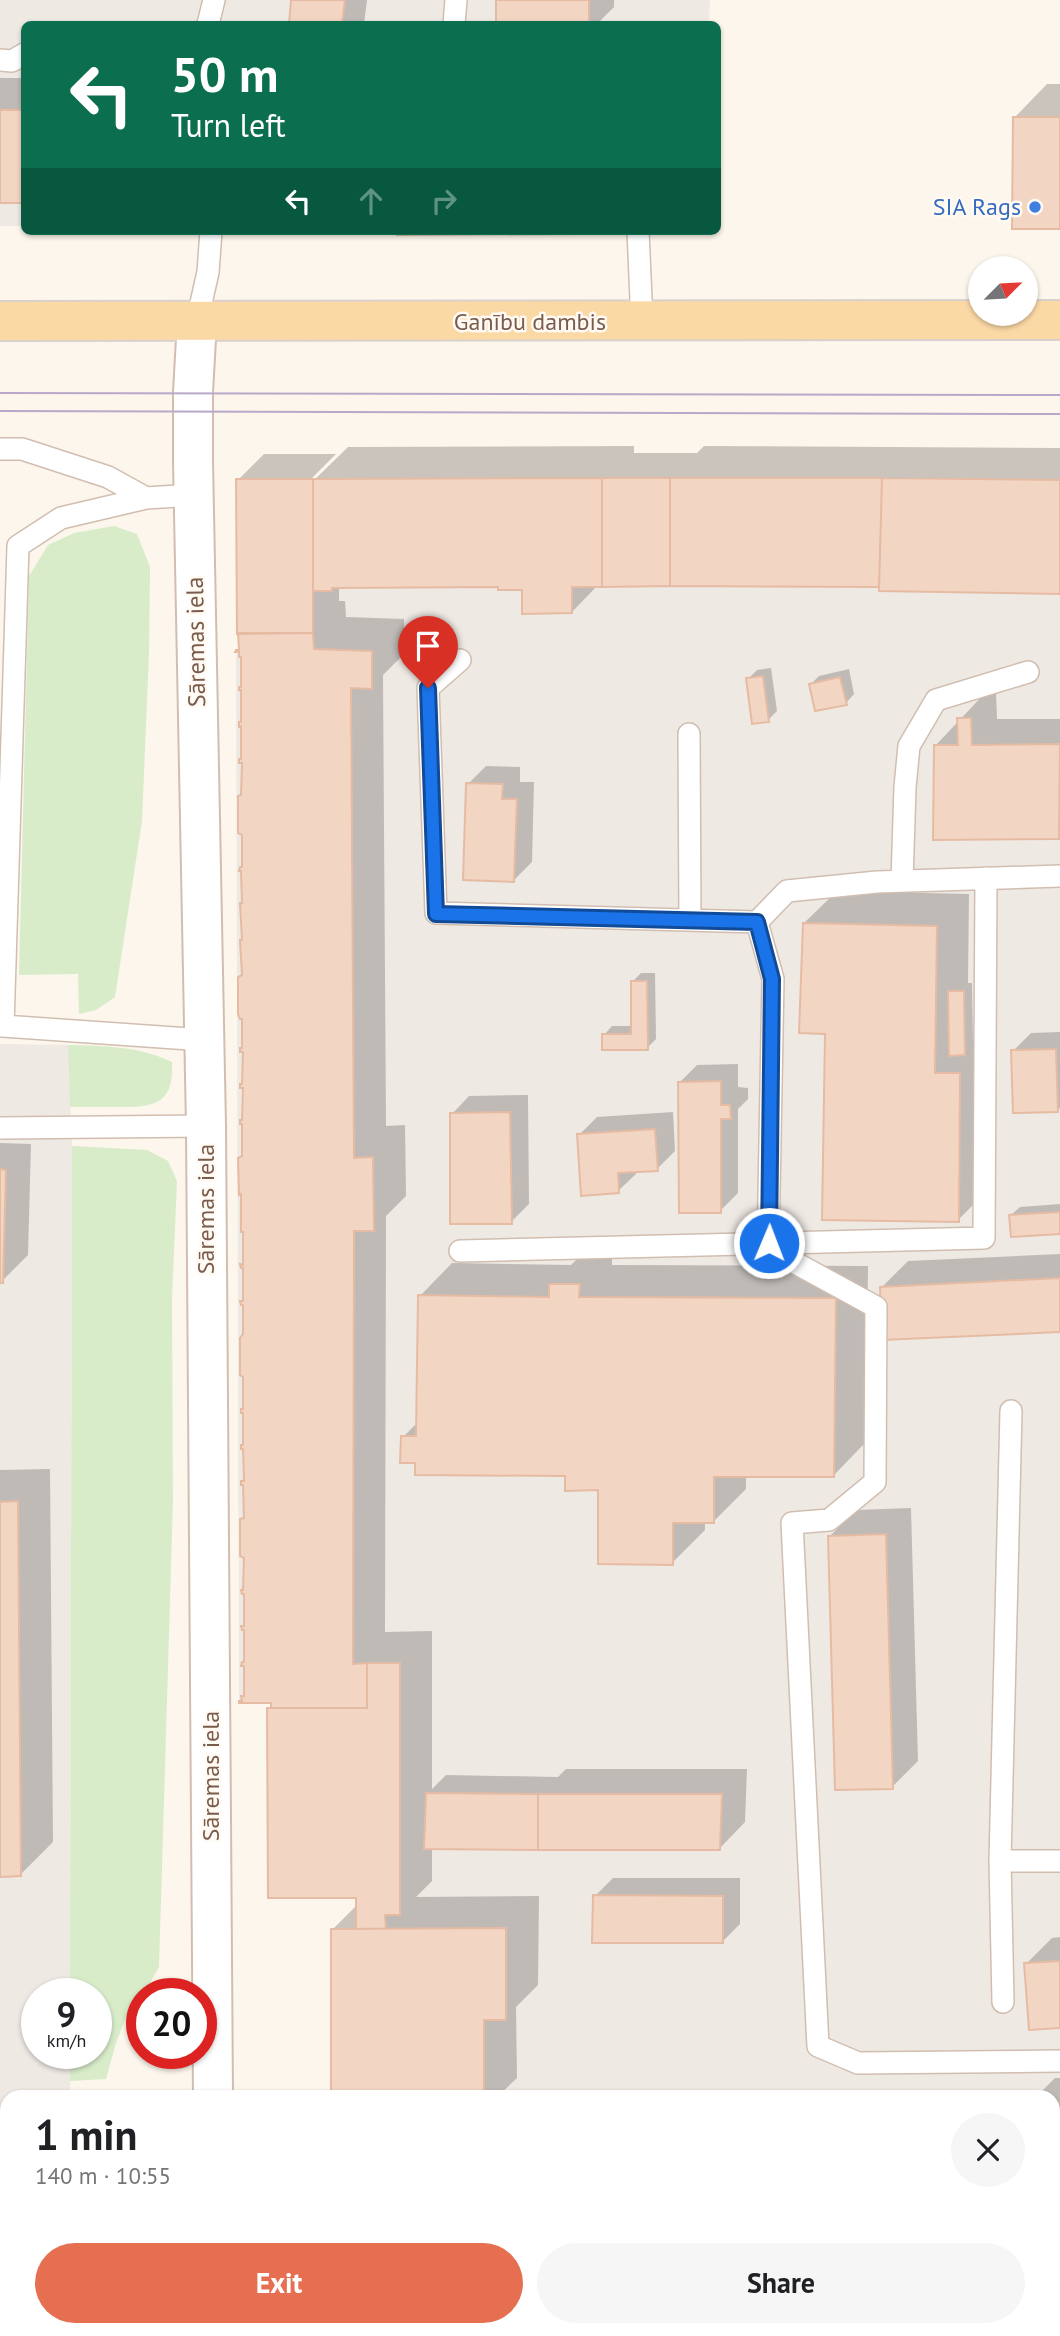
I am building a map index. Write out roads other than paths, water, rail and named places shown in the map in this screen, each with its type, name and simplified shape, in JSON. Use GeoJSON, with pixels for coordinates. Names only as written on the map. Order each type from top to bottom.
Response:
{"type":"FeatureCollection","features":[{"type":"Feature","properties":{"kind":"main road","name":"Ganību dambis"},"geometry":{"type":"LineString","coordinates":[[0,321],[1060,320]]}},
{"type":"Feature","properties":{"kind":"street","name":"Sāremas iela"},"geometry":{"type":"LineString","coordinates":[[197,321],[193,392],[206,1126],[213,2090]]}},
{"type":"Feature","properties":{"kind":"lane"},"geometry":{"type":"LineString","coordinates":[[209,21],[214,0]]}},
{"type":"Feature","properties":{"kind":"lane"},"geometry":{"type":"LineString","coordinates":[[454,21],[456,0]]}},
{"type":"Feature","properties":{"kind":"lane"},"geometry":{"type":"LineString","coordinates":[[0,60],[12,61],[21,56]]}},
{"type":"Feature","properties":{"kind":"lane"},"geometry":{"type":"LineString","coordinates":[[197,321],[208,272],[211,235]]}},
{"type":"Feature","properties":{"kind":"lane"},"geometry":{"type":"LineString","coordinates":[[638,235],[642,322]]}},
{"type":"Feature","properties":{"kind":"lane"},"geometry":{"type":"LineString","coordinates":[[0,449],[22,449],[108,477],[146,498]]}},
{"type":"Feature","properties":{"kind":"lane"},"geometry":{"type":"LineString","coordinates":[[194,495],[146,498],[61,518],[18,546],[2,1026],[204,1040]]}},
{"type":"Feature","properties":{"kind":"lane"},"geometry":{"type":"LineString","coordinates":[[460,660],[428,688],[436,914],[757,922],[787,891],[902,881],[1060,876]]}},
{"type":"Feature","properties":{"kind":"lane"},"geometry":{"type":"LineString","coordinates":[[902,881],[909,746],[936,700],[1028,672]]}},
{"type":"Feature","properties":{"kind":"lane"},"geometry":{"type":"LineString","coordinates":[[689,734],[690,920]]}},
{"type":"Feature","properties":{"kind":"lane"},"geometry":{"type":"LineString","coordinates":[[460,1251],[984,1238],[986,878]]}},
{"type":"Feature","properties":{"kind":"lane"},"geometry":{"type":"LineString","coordinates":[[757,922],[772,979],[768,1248],[876,1307],[875,1482],[830,1520],[792,1522],[818,2046],[858,2063],[1060,2061]]}},
{"type":"Feature","properties":{"kind":"lane"},"geometry":{"type":"LineString","coordinates":[[0,1128],[206,1126]]}},
{"type":"Feature","properties":{"kind":"lane"},"geometry":{"type":"LineString","coordinates":[[1003,2002],[1000,1861],[1011,1411]]}},
{"type":"Feature","properties":{"kind":"lane"},"geometry":{"type":"LineString","coordinates":[[1000,1861],[1060,1861]]}},
{"type":"Feature","properties":{"kind":"tram line"},"geometry":{"type":"LineString","coordinates":[[0,393],[1060,395]]}},
{"type":"Feature","properties":{"kind":"tram line"},"geometry":{"type":"LineString","coordinates":[[0,411],[1060,414]]}},
{"type":"Feature","properties":{"kind":"place","name":"SIA Rags"},"geometry":{"type":"Point","coordinates":[1035,207]}}]}
